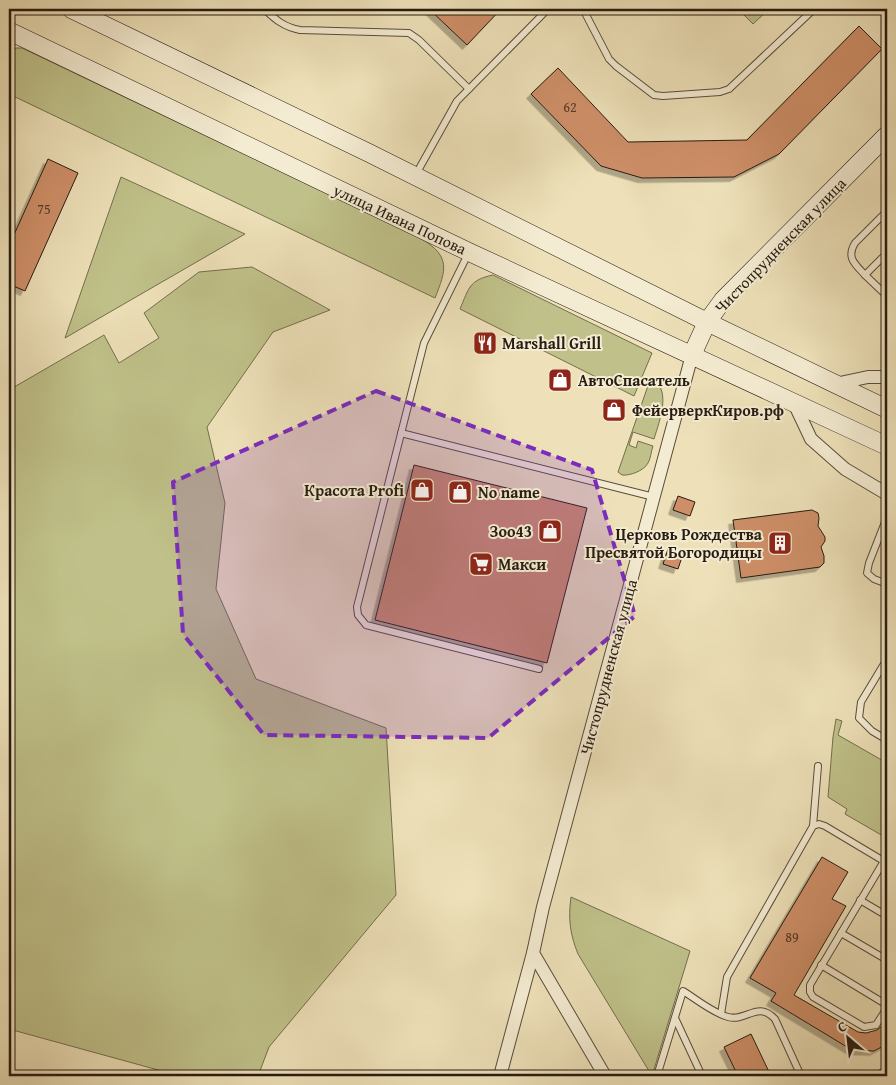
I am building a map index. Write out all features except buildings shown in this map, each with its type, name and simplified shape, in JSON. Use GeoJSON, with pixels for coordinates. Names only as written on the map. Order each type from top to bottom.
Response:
{"type":"FeatureCollection","features":[{"type":"Feature","properties":{"kind":"main road"},"geometry":{"type":"LineString","coordinates":[[71,9],[99,15],[141,44],[361,149],[707,322],[887,409]]}},
{"type":"Feature","properties":{"kind":"main road","name":"улица Ивана Попова"},"geometry":{"type":"LineString","coordinates":[[9,31],[469,252],[887,446]]}},
{"type":"Feature","properties":{"kind":"main road","name":"Чистопрудненская улица"},"geometry":{"type":"LineString","coordinates":[[692,355],[707,322],[723,300],[887,134]]}},
{"type":"Feature","properties":{"kind":"street","name":"Чистопрудненская улица"},"geometry":{"type":"LineString","coordinates":[[500,1076],[533,953],[543,907],[692,355]]}},
{"type":"Feature","properties":{"kind":"street"},"geometry":{"type":"LineString","coordinates":[[835,384],[868,377],[887,377]]}},
{"type":"Feature","properties":{"kind":"street"},"geometry":{"type":"LineString","coordinates":[[794,403],[811,439],[845,469],[887,494]]}},
{"type":"Feature","properties":{"kind":"street"},"geometry":{"type":"LineString","coordinates":[[533,953],[605,1076]]}},
{"type":"Feature","properties":{"kind":"lane"},"geometry":{"type":"LineString","coordinates":[[264,9],[280,23],[289,28],[300,30],[409,33],[420,40],[469,89]]}},
{"type":"Feature","properties":{"kind":"lane"},"geometry":{"type":"LineString","coordinates":[[414,177],[456,101],[548,9]]}},
{"type":"Feature","properties":{"kind":"lane"},"geometry":{"type":"LineString","coordinates":[[583,9],[606,54],[613,63],[654,95],[663,96],[720,92],[729,89],[814,9]]}},
{"type":"Feature","properties":{"kind":"lane"},"geometry":{"type":"LineString","coordinates":[[887,211],[855,243],[851,250],[854,264],[887,296]]}},
{"type":"Feature","properties":{"kind":"lane"},"geometry":{"type":"LineString","coordinates":[[469,252],[424,342],[357,607],[358,615],[360,620],[366,625],[539,669]]}},
{"type":"Feature","properties":{"kind":"lane"},"geometry":{"type":"LineString","coordinates":[[865,275],[887,253]]}},
{"type":"Feature","properties":{"kind":"lane"},"geometry":{"type":"LineString","coordinates":[[401,433],[654,497]]}},
{"type":"Feature","properties":{"kind":"lane"},"geometry":{"type":"LineString","coordinates":[[887,517],[869,563],[868,573],[874,579],[887,584]]}},
{"type":"Feature","properties":{"kind":"lane"},"geometry":{"type":"LineString","coordinates":[[887,659],[862,702],[859,718],[872,731],[887,740]]}},
{"type":"Feature","properties":{"kind":"lane"},"geometry":{"type":"LineString","coordinates":[[721,1014],[728,977],[814,826],[818,766]]}},
{"type":"Feature","properties":{"kind":"lane"},"geometry":{"type":"LineString","coordinates":[[814,826],[819,824],[825,826],[885,862],[860,900],[821,965],[810,985],[810,992],[813,997],[864,1028],[876,1025],[887,1007],[821,965]]}},
{"type":"Feature","properties":{"kind":"lane"},"geometry":{"type":"LineString","coordinates":[[860,900],[887,916]]}},
{"type":"Feature","properties":{"kind":"lane"},"geometry":{"type":"LineString","coordinates":[[841,933],[887,960]]}},
{"type":"Feature","properties":{"kind":"lane"},"geometry":{"type":"LineString","coordinates":[[658,1076],[683,991],[728,1017],[739,1017],[756,1010],[770,1014],[775,1019],[801,1076]]}},
{"type":"Feature","properties":{"kind":"lane"},"geometry":{"type":"LineString","coordinates":[[675,1018],[702,1076]]}},
{"type":"Feature","properties":{"kind":"lane"},"geometry":{"type":"LineString","coordinates":[[875,1076],[887,1070]]}},
{"type":"Feature","properties":{"kind":"highlighted area"},"geometry":{"type":"Polygon","coordinates":[[[376,391],[592,470],[635,616],[488,738],[264,735],[183,634],[173,482],[376,391]]]}},
{"type":"Feature","properties":{"kind":"green space"},"geometry":{"type":"Polygon","coordinates":[[[738,9],[769,9],[753,24],[738,9]]]}},
{"type":"Feature","properties":{"kind":"green space"},"geometry":{"type":"Polygon","coordinates":[[[16,48],[22,48],[422,239],[438,252],[444,265],[442,280],[435,298],[9,94],[9,53],[16,48]]]}},
{"type":"Feature","properties":{"kind":"green space"},"geometry":{"type":"Polygon","coordinates":[[[121,177],[245,234],[65,338],[121,177]]]}},
{"type":"Feature","properties":{"kind":"green space"},"geometry":{"type":"Polygon","coordinates":[[[252,267],[330,310],[273,332],[207,427],[225,503],[216,589],[256,679],[386,728],[396,895],[269,1047],[258,1076],[180,1076],[9,1029],[9,390],[104,335],[119,363],[159,338],[144,313],[199,272],[252,267]]]}},
{"type":"Feature","properties":{"kind":"green space"},"geometry":{"type":"Polygon","coordinates":[[[493,275],[652,353],[634,396],[460,309],[474,282],[493,275]]]}},
{"type":"Feature","properties":{"kind":"green space"},"geometry":{"type":"Polygon","coordinates":[[[651,377],[661,389],[663,397],[663,405],[654,439],[633,432],[629,445],[636,448],[638,441],[653,446],[650,459],[640,471],[622,475],[618,472],[651,377]]]}},
{"type":"Feature","properties":{"kind":"green space"},"geometry":{"type":"Polygon","coordinates":[[[836,719],[842,721],[838,735],[887,763],[887,850],[884,849],[883,836],[845,814],[847,809],[828,797],[836,719]]]}},
{"type":"Feature","properties":{"kind":"green space"},"geometry":{"type":"Polygon","coordinates":[[[571,897],[690,951],[652,1076],[578,954],[570,926],[571,897]]]}},
{"type":"Feature","properties":{"kind":"place","name":"Marshall Grill"},"geometry":{"type":"Point","coordinates":[485,343]}},
{"type":"Feature","properties":{"kind":"place","name":"АвтоСпасатель"},"geometry":{"type":"Point","coordinates":[560,380]}},
{"type":"Feature","properties":{"kind":"place","name":"ФейерверкКиров.рф"},"geometry":{"type":"Point","coordinates":[614,410]}},
{"type":"Feature","properties":{"kind":"place","name":"Красота Profi"},"geometry":{"type":"Point","coordinates":[422,490]}},
{"type":"Feature","properties":{"kind":"place","name":"No name"},"geometry":{"type":"Point","coordinates":[460,492]}},
{"type":"Feature","properties":{"kind":"place","name":"Зоо43"},"geometry":{"type":"Point","coordinates":[550,531]}},
{"type":"Feature","properties":{"kind":"place","name":"Церковь Рождества Пресвятой Богородицы"},"geometry":{"type":"Point","coordinates":[780,543]}},
{"type":"Feature","properties":{"kind":"place","name":"Макси"},"geometry":{"type":"Point","coordinates":[481,564]}}]}
